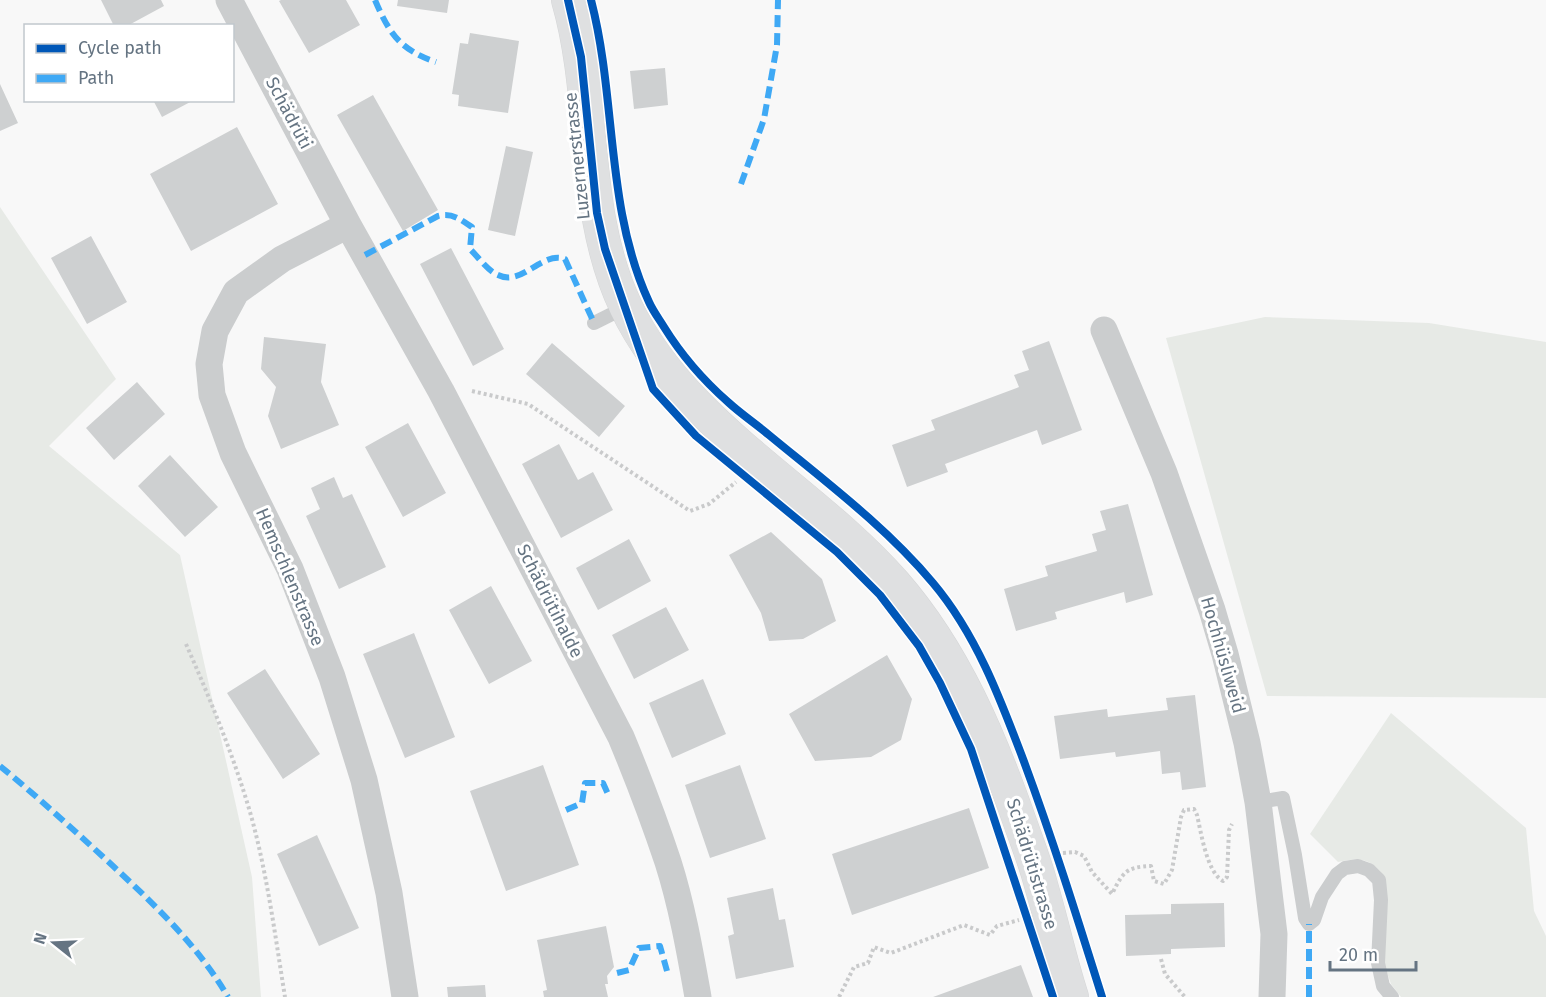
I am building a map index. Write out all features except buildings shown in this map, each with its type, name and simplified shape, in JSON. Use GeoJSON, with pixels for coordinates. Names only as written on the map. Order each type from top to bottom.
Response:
{"type":"FeatureCollection","features":[{"type":"Feature","properties":{"kind":"main road","name":"Luzernerstrasse"},"geometry":{"type":"LineString","coordinates":[[568,0],[585,82],[597,213],[604,249],[626,307],[658,358],[694,401],[759,462],[846,536],[895,584],[933,635],[956,672],[986,734]]}},
{"type":"Feature","properties":{"kind":"main road","name":"Schädrütistrasse"},"geometry":{"type":"LineString","coordinates":[[986,734],[999,761],[1041,885],[1072,997]]}},
{"type":"Feature","properties":{"kind":"street","name":"Schädrüti"},"geometry":{"type":"LineString","coordinates":[[229,0],[348,225]]}},
{"type":"Feature","properties":{"kind":"street","name":"Hemschlenstrasse"},"geometry":{"type":"LineString","coordinates":[[348,225],[282,259],[236,292],[215,331],[210,364],[212,395],[233,453],[290,569],[332,677],[364,780],[389,893],[405,997]]}},
{"type":"Feature","properties":{"kind":"street","name":"Schädrütihalde"},"geometry":{"type":"LineString","coordinates":[[348,225],[441,391],[621,737],[669,863],[687,936],[698,997]]}},
{"type":"Feature","properties":{"kind":"street","name":"Hochhüsliweid"},"geometry":{"type":"LineString","coordinates":[[1104,330],[1164,473],[1212,610],[1247,743],[1258,802],[1274,934],[1272,997]]}},
{"type":"Feature","properties":{"kind":"lane"},"geometry":{"type":"LineString","coordinates":[[594,323],[626,307]]}},
{"type":"Feature","properties":{"kind":"lane"},"geometry":{"type":"LineString","coordinates":[[1258,802],[1283,798],[1305,918],[1310,924],[1314,920],[1322,897],[1337,874],[1345,868],[1358,866],[1369,870],[1378,880],[1381,900],[1378,963],[1383,986],[1392,997]]}},
{"type":"Feature","properties":{"kind":"path"},"geometry":{"type":"LineString","coordinates":[[470,390],[528,404],[690,511],[709,504],[744,476]]}},
{"type":"Feature","properties":{"kind":"path"},"geometry":{"type":"LineString","coordinates":[[186,644],[226,742],[250,813],[264,873],[285,997]]}},
{"type":"Feature","properties":{"kind":"path"},"geometry":{"type":"LineString","coordinates":[[1054,847],[1060,855],[1075,852],[1084,856],[1092,872],[1112,894],[1125,872],[1134,866],[1151,866],[1154,881],[1164,884],[1172,870],[1181,817],[1185,810],[1194,809],[1212,868],[1217,878],[1223,881],[1227,877],[1229,830],[1233,822]]}},
{"type":"Feature","properties":{"kind":"path"},"geometry":{"type":"LineString","coordinates":[[839,997],[854,967],[868,963],[874,947],[891,953],[964,925],[990,935],[997,926],[1026,918],[1023,909]]}},
{"type":"Feature","properties":{"kind":"path"},"geometry":{"type":"LineString","coordinates":[[1161,959],[1165,974],[1185,997]]}},
{"type":"Feature","properties":{"kind":"shaded area"},"geometry":{"type":"Polygon","coordinates":[[[0,207],[116,379],[49,446],[180,555],[252,877],[261,997],[0,997],[0,207]]]}},
{"type":"Feature","properties":{"kind":"shaded area"},"geometry":{"type":"Polygon","coordinates":[[[1265,317],[1429,323],[1546,342],[1546,698],[1267,696],[1166,338],[1265,317]]]}},
{"type":"Feature","properties":{"kind":"shaded area"},"geometry":{"type":"Polygon","coordinates":[[[1391,713],[1526,828],[1534,911],[1546,936],[1546,997],[1401,997],[1391,984],[1385,967],[1383,875],[1373,865],[1363,860],[1338,862],[1310,834],[1391,713]]]}},
{"type":"Feature","properties":{"kind":"marked path"},"geometry":{"type":"LineString","coordinates":[[375,0],[385,22],[397,39],[413,52],[436,62]]}},
{"type":"Feature","properties":{"kind":"marked path"},"geometry":{"type":"LineString","coordinates":[[741,184],[764,119],[777,45],[778,0]]}},
{"type":"Feature","properties":{"kind":"marked path"},"geometry":{"type":"LineString","coordinates":[[365,255],[438,216],[452,216],[472,227],[470,249],[498,275],[515,276],[548,260],[565,259],[594,323]]}},
{"type":"Feature","properties":{"kind":"marked path"},"geometry":{"type":"LineString","coordinates":[[0,766],[160,911],[204,961],[228,997]]}},
{"type":"Feature","properties":{"kind":"marked path"},"geometry":{"type":"LineString","coordinates":[[566,810],[582,803],[585,783],[603,783],[608,794]]}},
{"type":"Feature","properties":{"kind":"marked path"},"geometry":{"type":"LineString","coordinates":[[1309,924],[1309,997]]}},
{"type":"Feature","properties":{"kind":"marked path"},"geometry":{"type":"LineString","coordinates":[[617,973],[629,970],[639,948],[660,946],[667,971]]}},
{"type":"Feature","properties":{"kind":"cycle path"},"geometry":{"type":"LineString","coordinates":[[568,0],[581,57],[597,213],[605,249],[653,389],[696,436],[837,552],[880,595],[919,646],[940,683],[971,749],[1053,997]]}},
{"type":"Feature","properties":{"kind":"cycle path"},"geometry":{"type":"LineString","coordinates":[[591,0],[605,76],[613,153],[625,229],[635,266],[656,315],[678,348],[710,385],[896,543],[933,583],[962,623],[986,667],[1023,759],[1102,997]]}}]}
